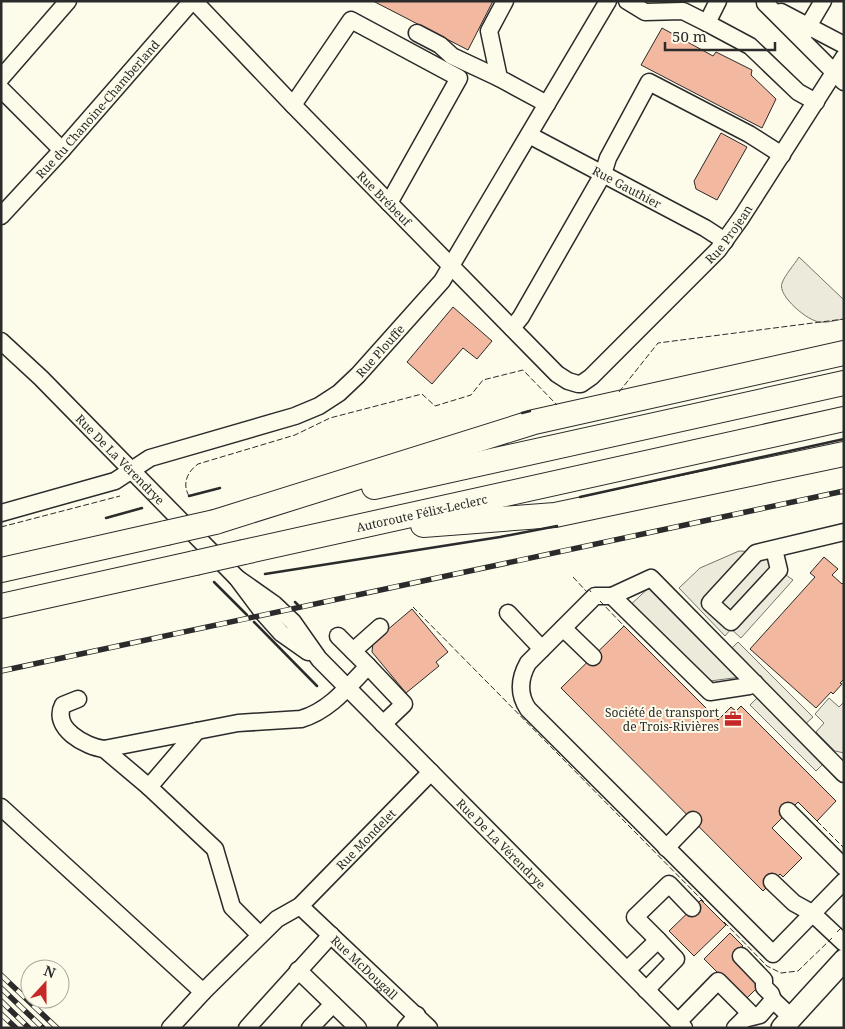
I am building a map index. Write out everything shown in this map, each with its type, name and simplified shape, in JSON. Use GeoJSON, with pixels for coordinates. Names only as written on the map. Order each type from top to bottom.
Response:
{"type":"FeatureCollection","features":[{"type":"Feature","properties":{"kind":"highway"},"geometry":{"type":"LineString","coordinates":[[215,522],[534,422],[844,352]]}},
{"type":"Feature","properties":{"kind":"highway"},"geometry":{"type":"LineString","coordinates":[[1,570],[844,383]]}},
{"type":"Feature","properties":{"kind":"highway","name":"Autoroute Félix-Leclerc"},"geometry":{"type":"LineString","coordinates":[[1,606],[844,419]]}},
{"type":"Feature","properties":{"kind":"highway"},"geometry":{"type":"LineString","coordinates":[[334,532],[555,515],[844,454]]}},
{"type":"Feature","properties":{"kind":"main road"},"geometry":{"type":"LineString","coordinates":[[782,1024],[844,960]]}},
{"type":"Feature","properties":{"kind":"street","name":"Rue Brébeuf"},"geometry":{"type":"LineString","coordinates":[[193,1],[557,374],[568,381],[581,384]]}},
{"type":"Feature","properties":{"kind":"street","name":"Rue du Chanoine-Chamberland"},"geometry":{"type":"LineString","coordinates":[[1,216],[62,150],[193,1]]}},
{"type":"Feature","properties":{"kind":"street"},"geometry":{"type":"LineString","coordinates":[[499,78],[489,31],[505,1]]}},
{"type":"Feature","properties":{"kind":"street","name":"Rue Plouffe"},"geometry":{"type":"LineString","coordinates":[[1,513],[111,482],[154,457],[286,420],[311,410],[332,398],[358,375],[440,284],[608,1]]}},
{"type":"Feature","properties":{"kind":"street"},"geometry":{"type":"LineString","coordinates":[[627,1],[645,12],[683,11],[707,23],[750,46],[798,92],[816,102]]}},
{"type":"Feature","properties":{"kind":"street"},"geometry":{"type":"LineString","coordinates":[[707,23],[718,1]]}},
{"type":"Feature","properties":{"kind":"street"},"geometry":{"type":"LineString","coordinates":[[805,32],[823,1]]}},
{"type":"Feature","properties":{"kind":"street"},"geometry":{"type":"LineString","coordinates":[[764,2],[805,32],[839,78]]}},
{"type":"Feature","properties":{"kind":"street"},"geometry":{"type":"LineString","coordinates":[[1,78],[64,3]]}},
{"type":"Feature","properties":{"kind":"street"},"geometry":{"type":"LineString","coordinates":[[293,105],[351,20],[459,78],[389,203]]}},
{"type":"Feature","properties":{"kind":"street"},"geometry":{"type":"LineString","coordinates":[[805,32],[844,45]]}},
{"type":"Feature","properties":{"kind":"street"},"geometry":{"type":"LineString","coordinates":[[412,36],[440,45],[452,56],[499,78],[547,104]]}},
{"type":"Feature","properties":{"kind":"street","name":"Rue Projean"},"geometry":{"type":"LineString","coordinates":[[581,384],[591,377],[685,284],[725,241],[816,102],[839,78],[844,57]]}},
{"type":"Feature","properties":{"kind":"street"},"geometry":{"type":"LineString","coordinates":[[512,328],[521,317],[603,174],[608,158],[649,82],[750,134],[782,155]]}},
{"type":"Feature","properties":{"kind":"street"},"geometry":{"type":"LineString","coordinates":[[1,89],[62,150]]}},
{"type":"Feature","properties":{"kind":"street","name":"Rue Gauthier"},"geometry":{"type":"LineString","coordinates":[[529,135],[705,228],[725,241]]}},
{"type":"Feature","properties":{"kind":"street","name":"Rue De La Vérendrye"},"geometry":{"type":"LineString","coordinates":[[1,341],[41,378],[238,578],[274,604],[292,622],[319,659],[681,1025]]}},
{"type":"Feature","properties":{"kind":"street"},"geometry":{"type":"LineString","coordinates":[[774,548],[779,570],[731,622],[710,603],[756,553],[774,548],[841,538]]}},
{"type":"Feature","properties":{"kind":"street"},"geometry":{"type":"LineString","coordinates":[[844,774],[651,578],[612,596],[595,596],[528,663],[523,673],[521,689],[525,705],[533,715],[772,954],[844,881]]}},
{"type":"Feature","properties":{"kind":"street"},"geometry":{"type":"LineString","coordinates":[[612,596],[710,692],[749,686],[755,683]]}},
{"type":"Feature","properties":{"kind":"street"},"geometry":{"type":"LineString","coordinates":[[508,613],[542,649]]}},
{"type":"Feature","properties":{"kind":"street"},"geometry":{"type":"LineString","coordinates":[[353,651],[380,626]]}},
{"type":"Feature","properties":{"kind":"street"},"geometry":{"type":"LineString","coordinates":[[563,628],[592,657]]}},
{"type":"Feature","properties":{"kind":"street"},"geometry":{"type":"LineString","coordinates":[[338,636],[404,704],[383,724]]}},
{"type":"Feature","properties":{"kind":"street"},"geometry":{"type":"LineString","coordinates":[[78,699],[63,705],[60,714],[62,721],[67,729],[80,741],[95,748],[104,749],[238,723],[301,719],[324,709],[368,666]]}},
{"type":"Feature","properties":{"kind":"street"},"geometry":{"type":"LineString","coordinates":[[149,787],[196,731]]}},
{"type":"Feature","properties":{"kind":"street"},"geometry":{"type":"LineString","coordinates":[[104,749],[149,787],[215,849],[232,907],[260,935]]}},
{"type":"Feature","properties":{"kind":"street","name":"Rue Mondelet"},"geometry":{"type":"LineString","coordinates":[[170,1028],[203,992],[277,919],[300,906],[430,772]]}},
{"type":"Feature","properties":{"kind":"street"},"geometry":{"type":"LineString","coordinates":[[1,807],[203,992]]}},
{"type":"Feature","properties":{"kind":"street"},"geometry":{"type":"LineString","coordinates":[[788,811],[844,866]]}},
{"type":"Feature","properties":{"kind":"street"},"geometry":{"type":"LineString","coordinates":[[666,848],[693,820]]}},
{"type":"Feature","properties":{"kind":"street"},"geometry":{"type":"LineString","coordinates":[[772,882],[794,904],[812,913],[844,943]]}},
{"type":"Feature","properties":{"kind":"street"},"geometry":{"type":"LineString","coordinates":[[646,990],[676,959],[635,917],[669,884],[692,908]]}},
{"type":"Feature","properties":{"kind":"street","name":"Rue McDougall"},"geometry":{"type":"LineString","coordinates":[[300,906],[332,935],[412,1022],[429,1028]]}},
{"type":"Feature","properties":{"kind":"street"},"geometry":{"type":"LineString","coordinates":[[247,1028],[332,935]]}},
{"type":"Feature","properties":{"kind":"street"},"geometry":{"type":"LineString","coordinates":[[627,970],[658,940]]}},
{"type":"Feature","properties":{"kind":"street"},"geometry":{"type":"LineString","coordinates":[[740,956],[764,980],[764,987],[771,994],[782,1024]]}},
{"type":"Feature","properties":{"kind":"street"},"geometry":{"type":"LineString","coordinates":[[298,970],[358,1028]]}},
{"type":"Feature","properties":{"kind":"street"},"geometry":{"type":"LineString","coordinates":[[681,1025],[720,979],[757,1016],[782,1024]]}},
{"type":"Feature","properties":{"kind":"street"},"geometry":{"type":"LineString","coordinates":[[736,1027],[744,1019],[757,1016],[773,1000]]}},
{"type":"Feature","properties":{"kind":"street"},"geometry":{"type":"LineString","coordinates":[[310,1028],[334,1004]]}},
{"type":"Feature","properties":{"kind":"shaded area"},"geometry":{"type":"Polygon","coordinates":[[[799,257],[844,300],[844,319],[826,322],[815,321],[802,313],[784,295],[782,283],[799,257]]]}},
{"type":"Feature","properties":{"kind":"shaded area"},"geometry":{"type":"Polygon","coordinates":[[[739,551],[760,552],[793,580],[741,638],[731,629],[725,636],[679,588],[700,568],[739,551]]]}},
{"type":"Feature","properties":{"kind":"shaded area"},"geometry":{"type":"Polygon","coordinates":[[[655,582],[726,654],[738,642],[813,717],[800,729],[829,758],[816,771],[750,705],[763,692],[741,677],[710,681],[704,687],[626,609],[655,582]]]}},
{"type":"Feature","properties":{"kind":"shaded area"},"geometry":{"type":"Polygon","coordinates":[[[829,698],[839,707],[844,702],[844,753],[835,751],[816,732],[824,723],[815,714],[829,698]]]}},
{"type":"Feature","properties":{"kind":"building"},"geometry":{"type":"Polygon","coordinates":[[[373,1],[493,1],[468,50],[373,1]]]}},
{"type":"Feature","properties":{"kind":"building"},"geometry":{"type":"Polygon","coordinates":[[[662,28],[713,56],[716,52],[752,70],[751,75],[776,99],[762,128],[641,65],[662,28]]]}},
{"type":"Feature","properties":{"kind":"building"},"geometry":{"type":"Polygon","coordinates":[[[721,133],[747,147],[717,200],[696,189],[694,181],[721,133]]]}},
{"type":"Feature","properties":{"kind":"building"},"geometry":{"type":"Polygon","coordinates":[[[453,307],[492,341],[477,359],[463,348],[432,384],[407,362],[453,307]]]}},
{"type":"Feature","properties":{"kind":"building"},"geometry":{"type":"Polygon","coordinates":[[[824,557],[838,569],[832,575],[842,584],[844,582],[844,679],[833,694],[831,692],[816,708],[750,649],[815,577],[810,573],[824,557]]]}},
{"type":"Feature","properties":{"kind":"building"},"geometry":{"type":"Polygon","coordinates":[[[412,609],[448,652],[436,662],[439,666],[406,693],[372,652],[373,642],[412,609]]]}},
{"type":"Feature","properties":{"kind":"building"},"geometry":{"type":"Polygon","coordinates":[[[624,626],[718,720],[731,707],[736,711],[741,706],[836,801],[817,821],[798,802],[772,828],[802,858],[783,877],[780,874],[763,891],[561,688],[624,626]]]}},
{"type":"Feature","properties":{"kind":"building"},"geometry":{"type":"Polygon","coordinates":[[[701,900],[726,925],[694,956],[669,931],[701,900]]]}},
{"type":"Feature","properties":{"kind":"building"},"geometry":{"type":"Polygon","coordinates":[[[730,933],[743,946],[733,957],[760,985],[745,1000],[704,959],[730,933]]]}},
{"type":"Feature","properties":{"kind":"railway"},"geometry":{"type":"LineString","coordinates":[[1,671],[844,491]]}},
{"type":"Feature","properties":{"kind":"railway"},"geometry":{"type":"LineString","coordinates":[[1,975],[57,1028]]}},
{"type":"Feature","properties":{"kind":"railway"},"geometry":{"type":"LineString","coordinates":[[1,988],[43,1028]]}},
{"type":"Feature","properties":{"kind":"railway"},"geometry":{"type":"LineString","coordinates":[[1,1001],[29,1028]]}},
{"type":"Feature","properties":{"kind":"railway"},"geometry":{"type":"LineString","coordinates":[[1,1014],[16,1028]]}},
{"type":"Feature","properties":{"kind":"fence"},"geometry":{"type":"LineString","coordinates":[[619,392],[658,343],[844,319]]}},
{"type":"Feature","properties":{"kind":"fence"},"geometry":{"type":"LineString","coordinates":[[189,496],[186,487],[188,474],[198,464],[295,435],[330,418],[422,394],[435,406],[471,395],[483,380],[523,370],[557,405]]}},
{"type":"Feature","properties":{"kind":"fence"},"geometry":{"type":"LineString","coordinates":[[1,527],[120,496]]}},
{"type":"Feature","properties":{"kind":"fence"},"geometry":{"type":"LineString","coordinates":[[573,577],[587,592],[589,589],[591,592]]}},
{"type":"Feature","properties":{"kind":"fence"},"geometry":{"type":"LineString","coordinates":[[600,601],[624,626]]}},
{"type":"Feature","properties":{"kind":"fence"},"geometry":{"type":"LineString","coordinates":[[413,607],[704,902]]}},
{"type":"Feature","properties":{"kind":"fence"},"geometry":{"type":"LineString","coordinates":[[817,821],[844,848]]}},
{"type":"Feature","properties":{"kind":"fence"},"geometry":{"type":"LineString","coordinates":[[724,922],[767,966],[781,973],[798,971],[832,938]]}},
{"type":"Feature","properties":{"kind":"fence"},"geometry":{"type":"LineString","coordinates":[[837,932],[844,925]]}},
{"type":"Feature","properties":{"kind":"wall"},"geometry":{"type":"LineString","coordinates":[[522,413],[530,411]]}},
{"type":"Feature","properties":{"kind":"wall"},"geometry":{"type":"LineString","coordinates":[[580,497],[844,439]]}},
{"type":"Feature","properties":{"kind":"wall"},"geometry":{"type":"LineString","coordinates":[[189,496],[220,488]]}},
{"type":"Feature","properties":{"kind":"wall"},"geometry":{"type":"LineString","coordinates":[[106,518],[142,508]]}},
{"type":"Feature","properties":{"kind":"wall"},"geometry":{"type":"LineString","coordinates":[[265,574],[500,537],[557,526]]}},
{"type":"Feature","properties":{"kind":"wall"},"geometry":{"type":"LineString","coordinates":[[214,582],[247,615]]}},
{"type":"Feature","properties":{"kind":"wall"},"geometry":{"type":"LineString","coordinates":[[295,602],[298,605]]}},
{"type":"Feature","properties":{"kind":"wall"},"geometry":{"type":"LineString","coordinates":[[254,622],[317,686]]}},
{"type":"Feature","properties":{"kind":"place","name":"Société de transport de Trois-Rivières"},"geometry":{"type":"Point","coordinates":[733,719]}}]}
